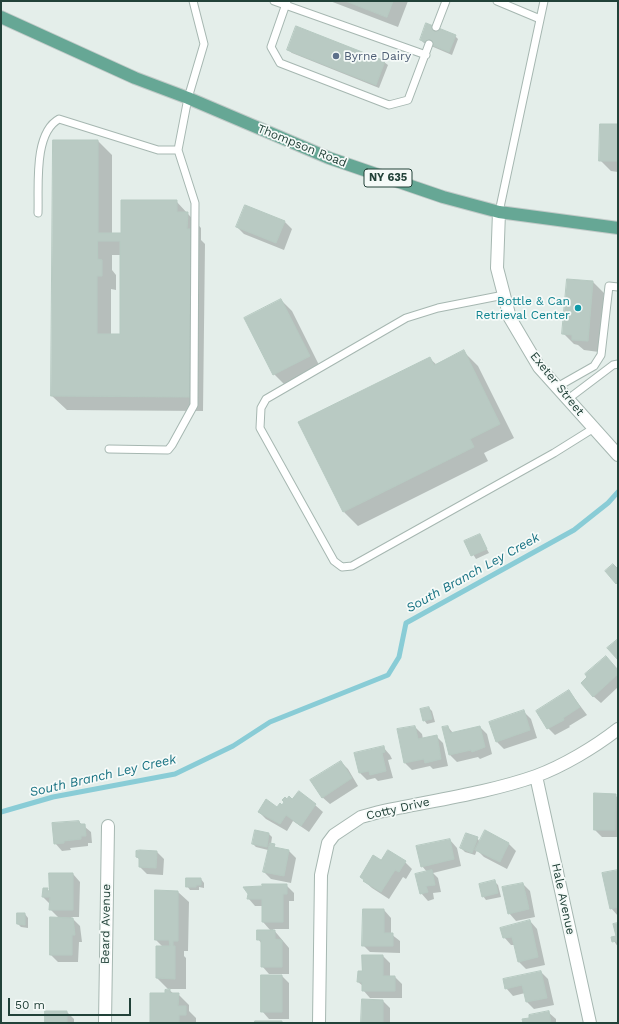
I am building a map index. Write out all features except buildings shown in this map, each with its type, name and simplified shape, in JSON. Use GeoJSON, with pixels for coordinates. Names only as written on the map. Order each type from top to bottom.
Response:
{"type":"FeatureCollection","features":[{"type":"Feature","properties":{"kind":"main road","name":"Thompson Road"},"geometry":{"type":"LineString","coordinates":[[1,17],[135,78],[188,98],[329,158],[443,197],[499,212],[618,228]]}},
{"type":"Feature","properties":{"kind":"street","name":"Exeter Street"},"geometry":{"type":"LineString","coordinates":[[499,212],[497,268],[510,318],[540,367],[618,455]]}},
{"type":"Feature","properties":{"kind":"street","name":"Cotty Drive"},"geometry":{"type":"LineString","coordinates":[[319,1023],[321,875],[328,844],[334,835],[361,817],[504,785],[536,776],[552,769],[604,740],[618,729]]}},
{"type":"Feature","properties":{"kind":"street","name":"Hale Avenue"},"geometry":{"type":"LineString","coordinates":[[536,776],[590,1023]]}},
{"type":"Feature","properties":{"kind":"street","name":"Beard Avenue"},"geometry":{"type":"LineString","coordinates":[[104,1023],[108,826]]}},
{"type":"Feature","properties":{"kind":"lane"},"geometry":{"type":"LineString","coordinates":[[109,449],[168,450],[194,405],[195,203],[178,150],[188,98],[204,44],[193,1]]}},
{"type":"Feature","properties":{"kind":"lane"},"geometry":{"type":"LineString","coordinates":[[274,1],[287,3],[426,55]]}},
{"type":"Feature","properties":{"kind":"lane"},"geometry":{"type":"LineString","coordinates":[[436,27],[446,1]]}},
{"type":"Feature","properties":{"kind":"lane"},"geometry":{"type":"LineString","coordinates":[[497,1],[540,19]]}},
{"type":"Feature","properties":{"kind":"lane"},"geometry":{"type":"LineString","coordinates":[[499,212],[544,1]]}},
{"type":"Feature","properties":{"kind":"lane"},"geometry":{"type":"LineString","coordinates":[[287,3],[271,47],[280,63],[389,106],[408,100],[429,44]]}},
{"type":"Feature","properties":{"kind":"lane"},"geometry":{"type":"LineString","coordinates":[[38,213],[41,146],[53,122],[59,119],[158,150],[178,150]]}},
{"type":"Feature","properties":{"kind":"lane"},"geometry":{"type":"LineString","coordinates":[[557,387],[594,366],[601,355],[609,286],[618,287]]}},
{"type":"Feature","properties":{"kind":"lane"},"geometry":{"type":"LineString","coordinates":[[504,295],[438,308],[406,318],[266,399],[261,408],[260,428],[334,561],[342,567],[352,566],[554,453],[594,428]]}},
{"type":"Feature","properties":{"kind":"lane"},"geometry":{"type":"LineString","coordinates":[[568,399],[618,364]]}},
{"type":"Feature","properties":{"kind":"waterway","name":"South Branch Ley Creek"},"geometry":{"type":"LineString","coordinates":[[1,812],[53,797],[175,774],[233,746],[270,722],[388,675],[399,657],[406,623],[574,530],[608,503],[618,492]]}},
{"type":"Feature","properties":{"kind":"place","name":"Byrne Dairy"},"geometry":{"type":"Point","coordinates":[336,56]}},
{"type":"Feature","properties":{"kind":"place","name":"Bottle & Can Retrieval Center"},"geometry":{"type":"Point","coordinates":[578,308]}}]}
